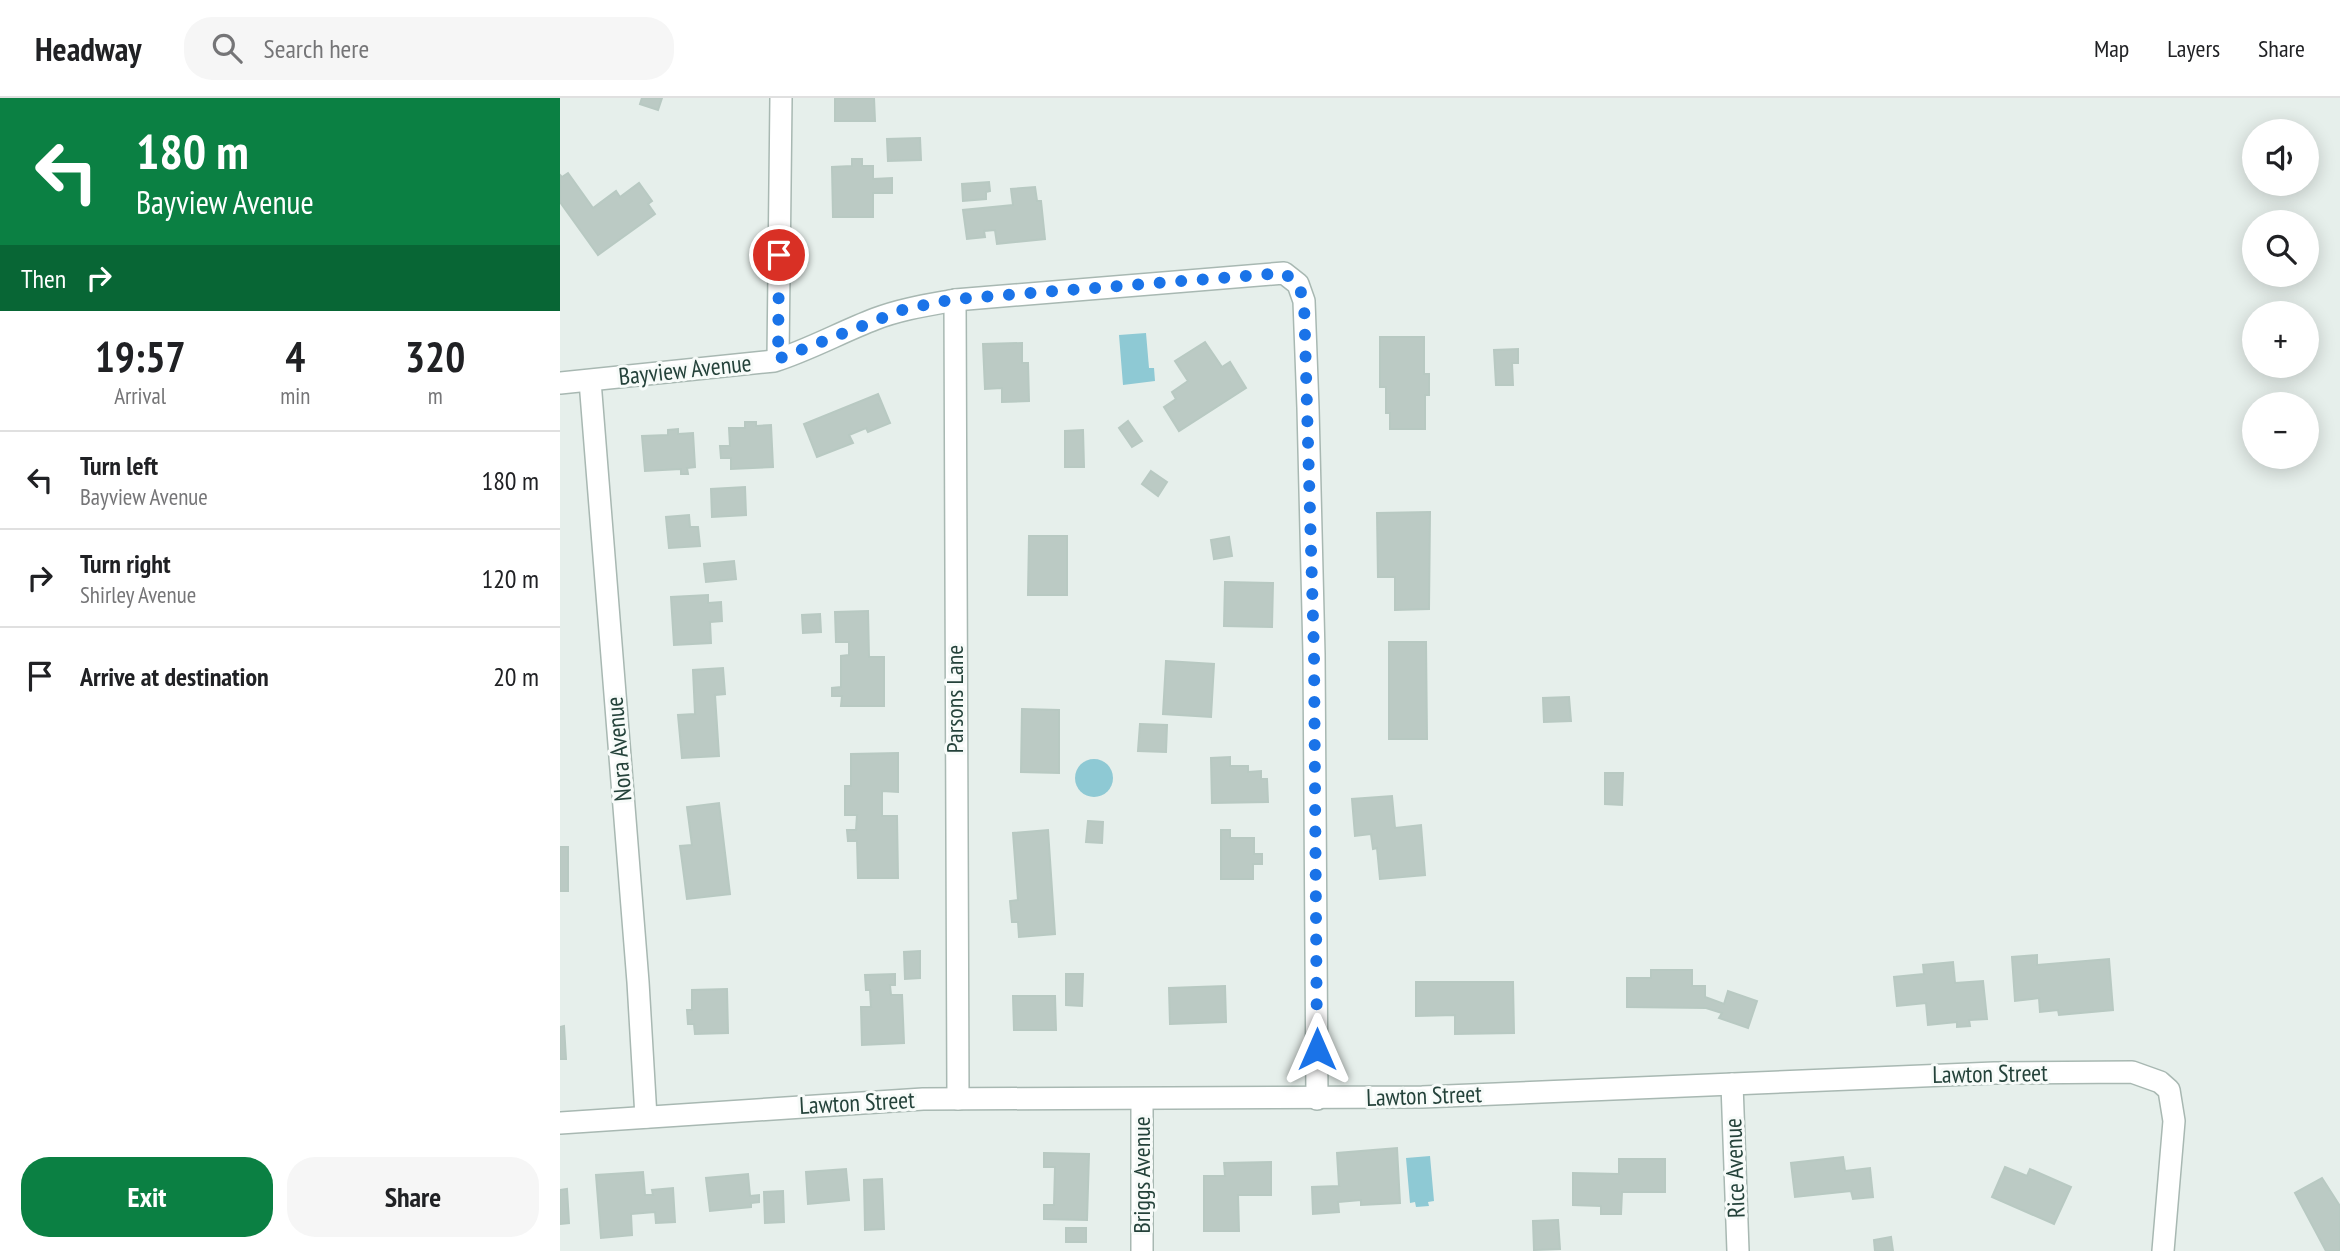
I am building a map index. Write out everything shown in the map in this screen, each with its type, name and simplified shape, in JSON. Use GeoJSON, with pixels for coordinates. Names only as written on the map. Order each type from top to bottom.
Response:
{"type":"FeatureCollection","features":[{"type":"Feature","properties":{"kind":"street"},"geometry":{"type":"LineString","coordinates":[[778,359],[780,98]]}},
{"type":"Feature","properties":{"kind":"street","name":"Bayview Avenue"},"geometry":{"type":"LineString","coordinates":[[560,383],[778,359],[905,309],[955,299],[1284,273],[1298,284],[1304,301],[1309,435],[1314,654],[1317,1099]]}},
{"type":"Feature","properties":{"kind":"street","name":"Parsons Lane"},"geometry":{"type":"LineString","coordinates":[[955,299],[957,1099]]}},
{"type":"Feature","properties":{"kind":"street","name":"Nora Avenue"},"geometry":{"type":"LineString","coordinates":[[590,381],[636,956],[646,1117]]}},
{"type":"Feature","properties":{"kind":"street","name":"Lawton Street"},"geometry":{"type":"LineString","coordinates":[[560,1123],[865,1102],[957,1099],[1317,1099],[2008,1073],[2132,1072],[2160,1082],[2169,1090],[2174,1121],[2163,1251]]}},
{"type":"Feature","properties":{"kind":"street","name":"Rice Avenue"},"geometry":{"type":"LineString","coordinates":[[1732,1084],[1738,1251]]}},
{"type":"Feature","properties":{"kind":"street","name":"Briggs Avenue"},"geometry":{"type":"LineString","coordinates":[[1142,1099],[1142,1251]]}},
{"type":"Feature","properties":{"kind":"water"},"geometry":{"type":"Polygon","coordinates":[[[1146,333],[1149,368],[1154,368],[1155,381],[1123,385],[1119,335],[1146,333]]]}},
{"type":"Feature","properties":{"kind":"water"},"geometry":{"type":"Polygon","coordinates":[[[1094,759],[1108,764],[1113,778],[1108,792],[1094,797],[1080,792],[1075,778],[1080,764],[1094,759]]]}},
{"type":"Feature","properties":{"kind":"water"},"geometry":{"type":"Polygon","coordinates":[[[1430,1156],[1434,1201],[1428,1202],[1429,1206],[1416,1207],[1415,1202],[1410,1203],[1406,1158],[1430,1156]]]}},
{"type":"Feature","properties":{"kind":"building"},"geometry":{"type":"Polygon","coordinates":[[[642,98],[662,98],[658,110],[640,104],[642,98]]]}},
{"type":"Feature","properties":{"kind":"building"},"geometry":{"type":"Polygon","coordinates":[[[835,98],[874,98],[875,121],[835,121],[835,98]]]}},
{"type":"Feature","properties":{"kind":"building"},"geometry":{"type":"Polygon","coordinates":[[[920,138],[921,160],[888,161],[887,139],[920,138]]]}},
{"type":"Feature","properties":{"kind":"building"},"geometry":{"type":"Polygon","coordinates":[[[852,159],[862,159],[862,166],[873,166],[873,179],[892,178],[892,193],[873,193],[873,217],[833,217],[832,167],[852,166],[852,159]]]}},
{"type":"Feature","properties":{"kind":"building"},"geometry":{"type":"Polygon","coordinates":[[[568,173],[593,208],[616,191],[620,197],[639,183],[652,201],[648,204],[655,214],[598,255],[560,202],[560,175],[562,177],[568,173]]]}},
{"type":"Feature","properties":{"kind":"building"},"geometry":{"type":"Polygon","coordinates":[[[989,182],[990,191],[986,192],[986,199],[963,201],[962,184],[989,182]]]}},
{"type":"Feature","properties":{"kind":"building"},"geometry":{"type":"Polygon","coordinates":[[[1035,187],[1037,201],[1041,201],[1045,239],[997,244],[995,230],[984,231],[985,237],[967,239],[963,210],[1013,205],[1011,189],[1035,187]]]}},
{"type":"Feature","properties":{"kind":"building"},"geometry":{"type":"Polygon","coordinates":[[[1380,337],[1424,337],[1424,374],[1429,374],[1429,395],[1425,395],[1425,429],[1390,429],[1390,413],[1386,413],[1386,387],[1380,387],[1380,337]]]}},
{"type":"Feature","properties":{"kind":"building"},"geometry":{"type":"Polygon","coordinates":[[[1205,342],[1222,367],[1230,362],[1246,388],[1179,431],[1164,407],[1176,399],[1172,392],[1188,381],[1175,361],[1205,342]]]}},
{"type":"Feature","properties":{"kind":"building"},"geometry":{"type":"Polygon","coordinates":[[[1022,343],[1022,363],[1028,363],[1029,401],[1002,402],[1002,388],[985,389],[983,344],[1022,343]]]}},
{"type":"Feature","properties":{"kind":"building"},"geometry":{"type":"Polygon","coordinates":[[[1518,349],[1518,363],[1512,363],[1513,385],[1496,385],[1494,350],[1518,349]]]}},
{"type":"Feature","properties":{"kind":"building"},"geometry":{"type":"Polygon","coordinates":[[[878,394],[890,423],[868,432],[866,428],[849,435],[853,443],[817,457],[804,424],[878,394]]]}},
{"type":"Feature","properties":{"kind":"building"},"geometry":{"type":"Polygon","coordinates":[[[1128,421],[1142,441],[1132,447],[1119,428],[1128,421]]]}},
{"type":"Feature","properties":{"kind":"building"},"geometry":{"type":"Polygon","coordinates":[[[745,422],[756,422],[756,426],[771,425],[773,467],[731,469],[731,458],[721,458],[720,446],[730,446],[729,428],[745,428],[745,422]]]}},
{"type":"Feature","properties":{"kind":"building"},"geometry":{"type":"Polygon","coordinates":[[[678,429],[678,434],[693,433],[695,467],[687,468],[688,474],[681,474],[681,469],[645,471],[642,436],[668,435],[668,430],[678,429]]]}},
{"type":"Feature","properties":{"kind":"building"},"geometry":{"type":"Polygon","coordinates":[[[1083,430],[1084,467],[1065,467],[1065,431],[1083,430]]]}},
{"type":"Feature","properties":{"kind":"building"},"geometry":{"type":"Polygon","coordinates":[[[1151,471],[1167,482],[1158,496],[1142,484],[1151,471]]]}},
{"type":"Feature","properties":{"kind":"building"},"geometry":{"type":"Polygon","coordinates":[[[745,487],[746,515],[712,517],[711,489],[745,487]]]}},
{"type":"Feature","properties":{"kind":"building"},"geometry":{"type":"Polygon","coordinates":[[[1430,512],[1429,609],[1395,610],[1395,577],[1378,577],[1377,513],[1430,512]]]}},
{"type":"Feature","properties":{"kind":"building"},"geometry":{"type":"Polygon","coordinates":[[[689,515],[690,527],[698,527],[700,546],[669,548],[666,517],[689,515]]]}},
{"type":"Feature","properties":{"kind":"building"},"geometry":{"type":"Polygon","coordinates":[[[1029,536],[1067,536],[1067,595],[1028,595],[1029,536]]]}},
{"type":"Feature","properties":{"kind":"building"},"geometry":{"type":"Polygon","coordinates":[[[1229,537],[1232,556],[1214,559],[1211,540],[1229,537]]]}},
{"type":"Feature","properties":{"kind":"building"},"geometry":{"type":"Polygon","coordinates":[[[734,561],[736,579],[706,582],[704,564],[734,561]]]}},
{"type":"Feature","properties":{"kind":"building"},"geometry":{"type":"Polygon","coordinates":[[[1225,582],[1273,583],[1272,627],[1224,626],[1225,582]]]}},
{"type":"Feature","properties":{"kind":"building"},"geometry":{"type":"Polygon","coordinates":[[[708,595],[708,603],[721,602],[722,621],[710,622],[711,643],[674,645],[671,597],[708,595]]]}},
{"type":"Feature","properties":{"kind":"building"},"geometry":{"type":"Polygon","coordinates":[[[868,611],[869,657],[884,657],[884,706],[841,706],[842,696],[832,696],[832,688],[841,687],[841,656],[849,655],[849,642],[836,642],[835,612],[868,611]]]}},
{"type":"Feature","properties":{"kind":"building"},"geometry":{"type":"Polygon","coordinates":[[[820,614],[821,632],[803,633],[802,615],[820,614]]]}},
{"type":"Feature","properties":{"kind":"building"},"geometry":{"type":"Polygon","coordinates":[[[1389,642],[1426,642],[1427,739],[1389,739],[1389,642]]]}},
{"type":"Feature","properties":{"kind":"building"},"geometry":{"type":"Polygon","coordinates":[[[1166,661],[1214,664],[1211,717],[1163,714],[1166,661]]]}},
{"type":"Feature","properties":{"kind":"building"},"geometry":{"type":"Polygon","coordinates":[[[723,668],[725,694],[715,695],[719,756],[682,758],[678,715],[695,714],[693,670],[723,668]]]}},
{"type":"Feature","properties":{"kind":"building"},"geometry":{"type":"Polygon","coordinates":[[[1569,697],[1571,721],[1544,722],[1543,698],[1569,697]]]}},
{"type":"Feature","properties":{"kind":"building"},"geometry":{"type":"Polygon","coordinates":[[[1022,709],[1059,710],[1059,773],[1021,772],[1022,709]]]}},
{"type":"Feature","properties":{"kind":"building"},"geometry":{"type":"Polygon","coordinates":[[[1140,724],[1167,725],[1166,752],[1138,751],[1140,724]]]}},
{"type":"Feature","properties":{"kind":"building"},"geometry":{"type":"Polygon","coordinates":[[[898,753],[898,792],[882,791],[882,816],[897,816],[898,878],[858,878],[857,841],[848,841],[847,830],[856,830],[857,815],[845,815],[845,786],[851,786],[851,754],[898,753]]]}},
{"type":"Feature","properties":{"kind":"building"},"geometry":{"type":"Polygon","coordinates":[[[1230,757],[1230,766],[1248,766],[1248,772],[1261,771],[1261,779],[1267,779],[1268,802],[1212,803],[1211,758],[1230,757]]]}},
{"type":"Feature","properties":{"kind":"building"},"geometry":{"type":"Polygon","coordinates":[[[1605,773],[1623,773],[1622,805],[1605,804],[1605,773]]]}},
{"type":"Feature","properties":{"kind":"building"},"geometry":{"type":"Polygon","coordinates":[[[1392,796],[1395,828],[1421,825],[1425,875],[1380,879],[1377,848],[1373,849],[1371,834],[1355,836],[1352,799],[1392,796]]]}},
{"type":"Feature","properties":{"kind":"building"},"geometry":{"type":"Polygon","coordinates":[[[719,803],[730,894],[687,899],[680,846],[692,845],[687,807],[719,803]]]}},
{"type":"Feature","properties":{"kind":"building"},"geometry":{"type":"Polygon","coordinates":[[[1088,821],[1103,822],[1102,843],[1086,842],[1088,821]]]}},
{"type":"Feature","properties":{"kind":"building"},"geometry":{"type":"Polygon","coordinates":[[[1048,830],[1055,934],[1019,937],[1018,922],[1012,922],[1010,901],[1018,900],[1013,833],[1048,830]]]}},
{"type":"Feature","properties":{"kind":"building"},"geometry":{"type":"Polygon","coordinates":[[[1221,830],[1230,830],[1230,838],[1254,838],[1254,854],[1262,854],[1262,864],[1253,864],[1253,879],[1221,879],[1221,830]]]}},
{"type":"Feature","properties":{"kind":"building"},"geometry":{"type":"Polygon","coordinates":[[[560,847],[568,847],[568,891],[560,891],[560,847]]]}},
{"type":"Feature","properties":{"kind":"building"},"geometry":{"type":"Polygon","coordinates":[[[920,951],[920,978],[905,979],[904,952],[920,951]]]}},
{"type":"Feature","properties":{"kind":"building"},"geometry":{"type":"Polygon","coordinates":[[[2037,955],[2037,965],[2109,959],[2113,1010],[2059,1015],[2058,1010],[2040,1012],[2039,998],[2015,1001],[2012,957],[2037,955]]]}},
{"type":"Feature","properties":{"kind":"building"},"geometry":{"type":"Polygon","coordinates":[[[1953,962],[1955,983],[1983,981],[1987,1019],[1969,1020],[1970,1026],[1957,1027],[1957,1022],[1928,1025],[1926,1003],[1897,1006],[1894,977],[1924,974],[1923,965],[1953,962]]]}},
{"type":"Feature","properties":{"kind":"building"},"geometry":{"type":"Polygon","coordinates":[[[1651,970],[1692,970],[1692,986],[1705,986],[1705,997],[1724,1004],[1728,991],[1757,1001],[1748,1028],[1719,1018],[1722,1013],[1706,1008],[1627,1007],[1627,978],[1651,978],[1651,970]]]}},
{"type":"Feature","properties":{"kind":"building"},"geometry":{"type":"Polygon","coordinates":[[[895,974],[895,985],[890,985],[891,995],[902,995],[904,1043],[862,1045],[861,1007],[871,1007],[870,990],[866,990],[865,975],[895,974]]]}},
{"type":"Feature","properties":{"kind":"building"},"geometry":{"type":"Polygon","coordinates":[[[1066,974],[1083,974],[1082,1006],[1066,1005],[1066,974]]]}},
{"type":"Feature","properties":{"kind":"building"},"geometry":{"type":"Polygon","coordinates":[[[1416,982],[1513,982],[1514,1033],[1455,1034],[1455,1015],[1416,1016],[1416,982]]]}},
{"type":"Feature","properties":{"kind":"building"},"geometry":{"type":"Polygon","coordinates":[[[1225,986],[1226,1022],[1170,1024],[1169,988],[1225,986]]]}},
{"type":"Feature","properties":{"kind":"building"},"geometry":{"type":"Polygon","coordinates":[[[727,989],[728,1033],[695,1034],[694,1024],[688,1024],[687,1010],[692,1010],[692,990],[727,989]]]}},
{"type":"Feature","properties":{"kind":"building"},"geometry":{"type":"Polygon","coordinates":[[[1013,996],[1055,996],[1056,1030],[1014,1030],[1013,996]]]}},
{"type":"Feature","properties":{"kind":"building"},"geometry":{"type":"Polygon","coordinates":[[[564,1026],[566,1059],[560,1059],[560,1027],[564,1026]]]}},
{"type":"Feature","properties":{"kind":"building"},"geometry":{"type":"Polygon","coordinates":[[[1397,1148],[1400,1203],[1361,1205],[1361,1200],[1338,1202],[1339,1212],[1313,1214],[1312,1187],[1339,1186],[1337,1153],[1397,1148]]]}},
{"type":"Feature","properties":{"kind":"building"},"geometry":{"type":"Polygon","coordinates":[[[1044,1153],[1089,1154],[1087,1220],[1044,1219],[1044,1205],[1054,1205],[1055,1167],[1044,1167],[1044,1153]]]}},
{"type":"Feature","properties":{"kind":"building"},"geometry":{"type":"Polygon","coordinates":[[[1843,1157],[1845,1171],[1870,1168],[1873,1197],[1853,1199],[1851,1191],[1795,1197],[1791,1163],[1843,1157]]]}},
{"type":"Feature","properties":{"kind":"building"},"geometry":{"type":"Polygon","coordinates":[[[1619,1159],[1665,1159],[1665,1192],[1622,1192],[1621,1214],[1601,1214],[1601,1206],[1573,1205],[1573,1173],[1619,1174],[1619,1159]]]}},
{"type":"Feature","properties":{"kind":"building"},"geometry":{"type":"Polygon","coordinates":[[[1271,1162],[1271,1195],[1238,1195],[1239,1231],[1204,1231],[1204,1176],[1225,1176],[1224,1163],[1271,1162]]]}},
{"type":"Feature","properties":{"kind":"building"},"geometry":{"type":"Polygon","coordinates":[[[2005,1167],[2027,1176],[2030,1169],[2071,1187],[2054,1224],[1992,1197],[2005,1167]]]}},
{"type":"Feature","properties":{"kind":"building"},"geometry":{"type":"Polygon","coordinates":[[[846,1169],[849,1200],[808,1204],[806,1172],[846,1169]]]}},
{"type":"Feature","properties":{"kind":"building"},"geometry":{"type":"Polygon","coordinates":[[[643,1172],[645,1195],[653,1195],[652,1190],[673,1188],[675,1222],[656,1223],[655,1212],[631,1214],[632,1235],[601,1238],[596,1175],[643,1172]]]}},
{"type":"Feature","properties":{"kind":"building"},"geometry":{"type":"Polygon","coordinates":[[[748,1174],[750,1196],[759,1195],[759,1202],[751,1203],[751,1207],[710,1211],[706,1178],[748,1174]]]}},
{"type":"Feature","properties":{"kind":"building"},"geometry":{"type":"Polygon","coordinates":[[[2322,1178],[2340,1206],[2340,1251],[2326,1251],[2295,1193],[2322,1178]]]}},
{"type":"Feature","properties":{"kind":"building"},"geometry":{"type":"Polygon","coordinates":[[[882,1179],[884,1229],[865,1230],[864,1180],[882,1179]]]}},
{"type":"Feature","properties":{"kind":"building"},"geometry":{"type":"Polygon","coordinates":[[[567,1189],[569,1223],[560,1224],[560,1190],[567,1189]]]}},
{"type":"Feature","properties":{"kind":"building"},"geometry":{"type":"Polygon","coordinates":[[[783,1191],[784,1222],[765,1223],[764,1192],[783,1191]]]}},
{"type":"Feature","properties":{"kind":"building"},"geometry":{"type":"Polygon","coordinates":[[[1558,1220],[1560,1249],[1534,1250],[1533,1221],[1558,1220]]]}},
{"type":"Feature","properties":{"kind":"building"},"geometry":{"type":"Polygon","coordinates":[[[1066,1228],[1086,1228],[1086,1242],[1066,1242],[1066,1228]]]}},
{"type":"Feature","properties":{"kind":"building"},"geometry":{"type":"Polygon","coordinates":[[[1891,1237],[1893,1251],[1875,1251],[1874,1240],[1891,1237]]]}},
{"type":"Feature","properties":{"kind":"route"},"geometry":{"type":"LineString","coordinates":[[779,255],[778,359],[800,353],[874,319],[905,309],[955,299],[1284,273],[1298,284],[1304,301],[1309,435],[1314,654],[1317,1049]]}}]}
